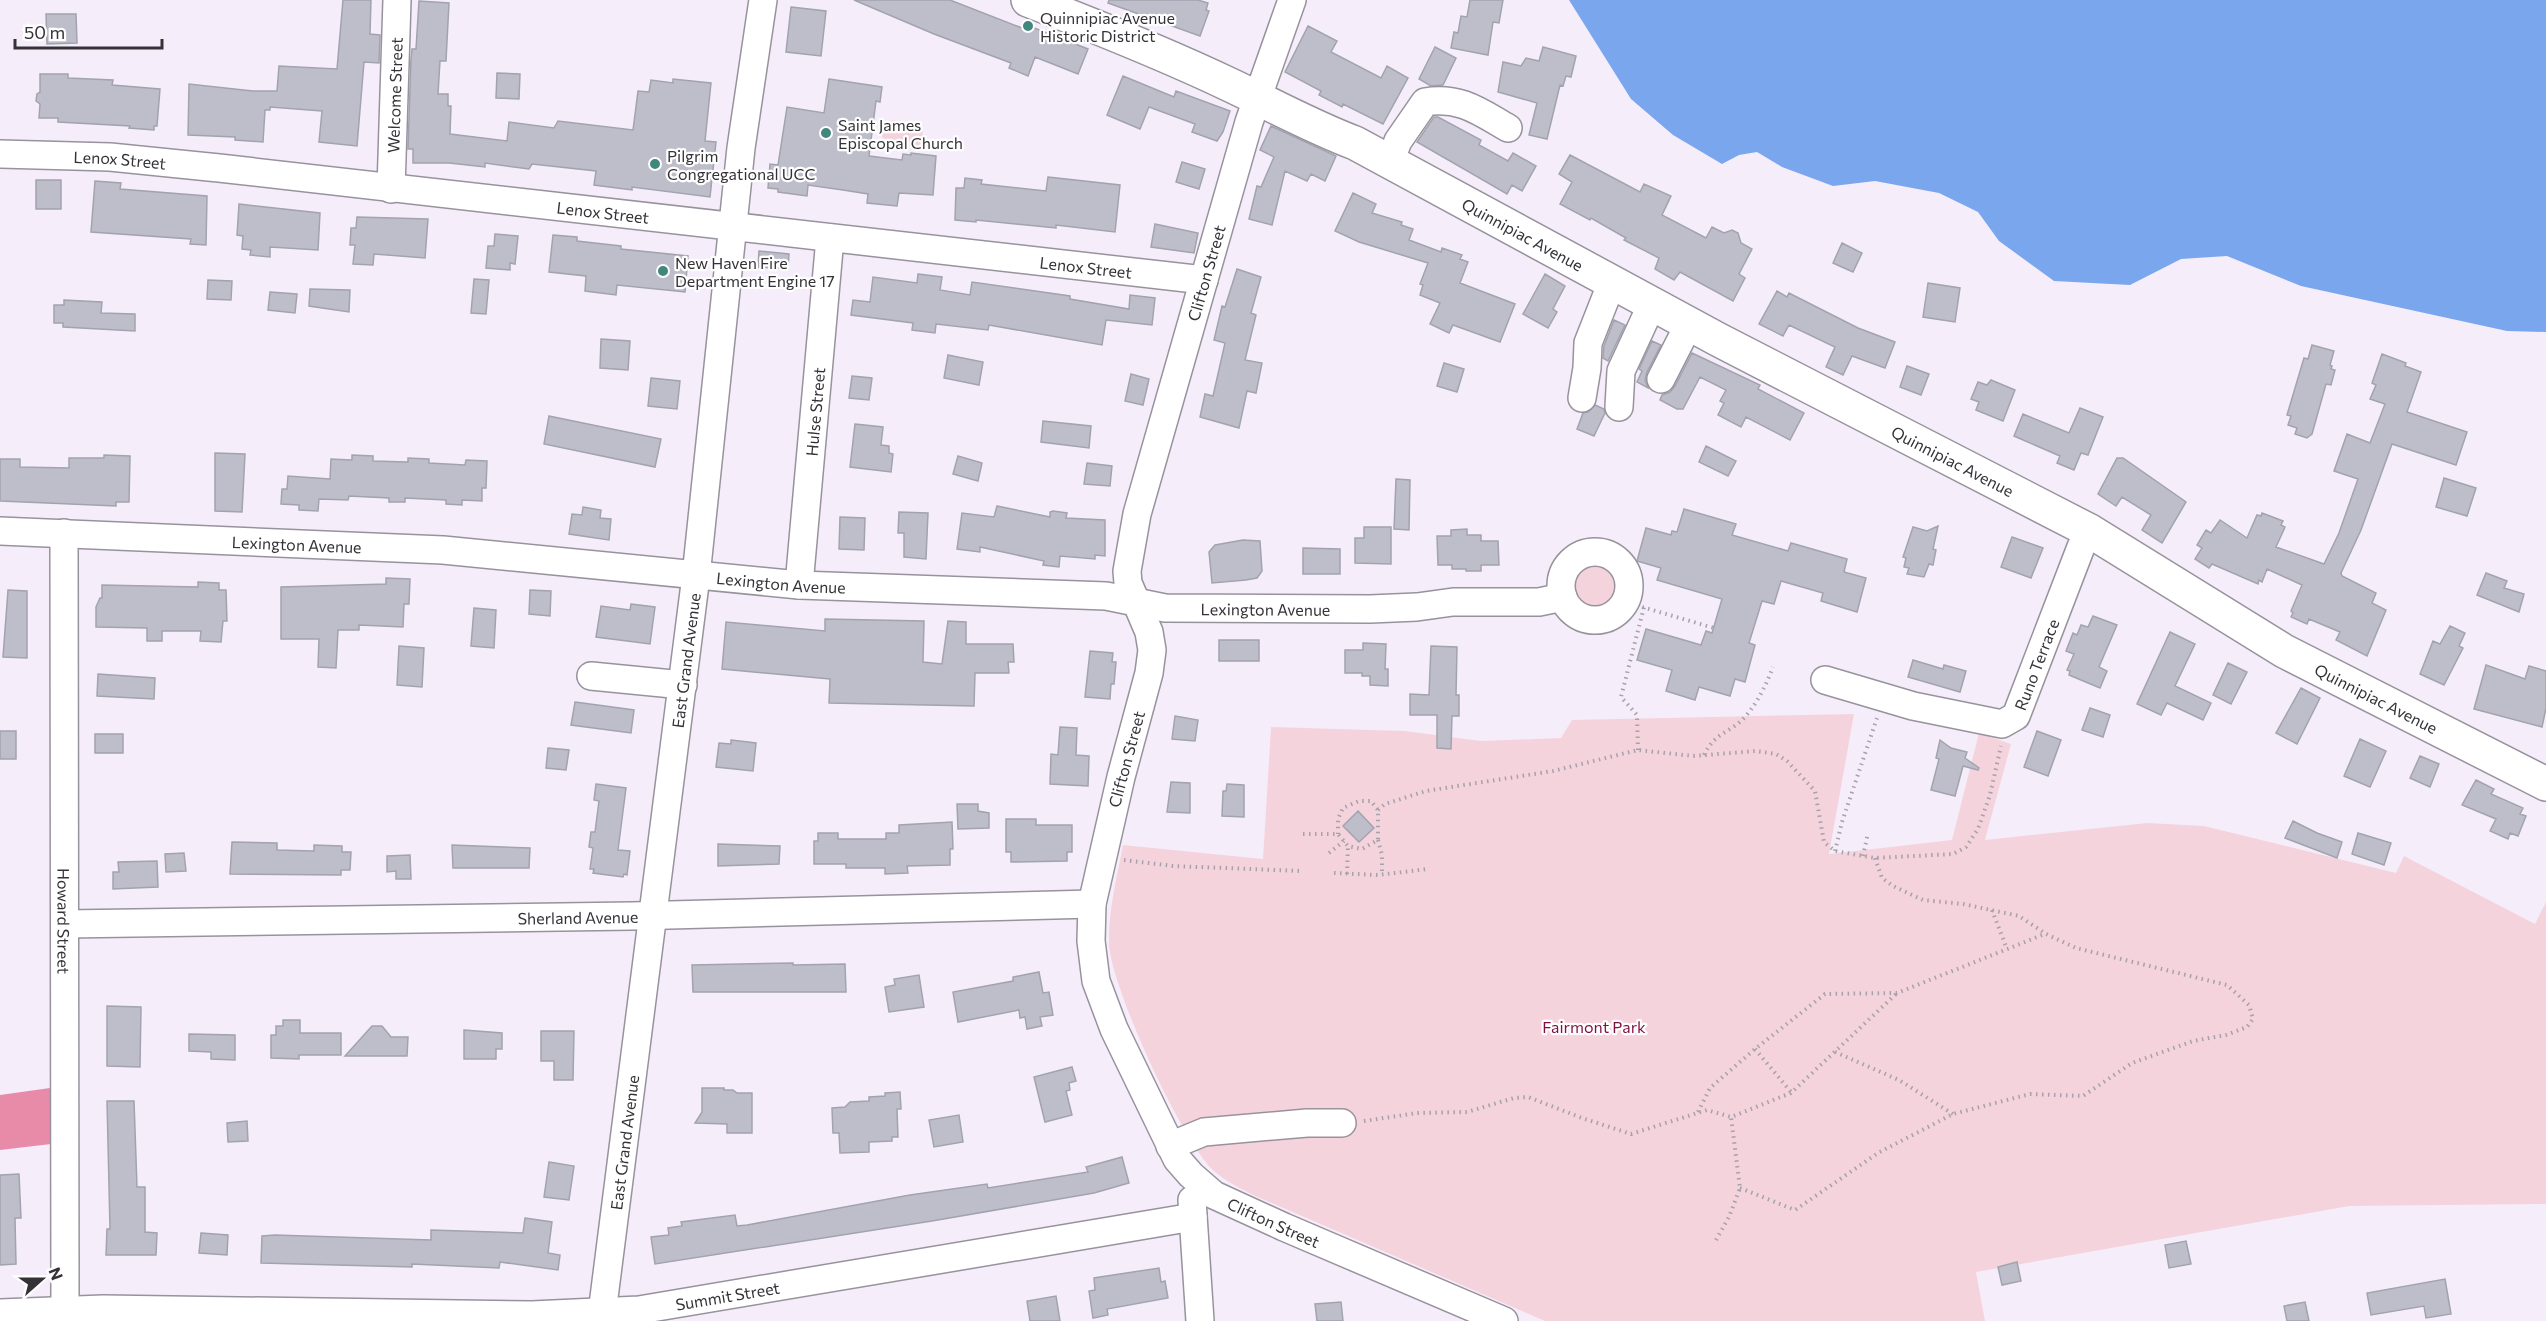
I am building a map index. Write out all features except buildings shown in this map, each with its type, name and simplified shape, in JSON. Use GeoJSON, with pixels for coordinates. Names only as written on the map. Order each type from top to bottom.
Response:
{"type":"FeatureCollection","features":[{"type":"Feature","properties":{"kind":"main road","name":"Quinnipiac Avenue"},"geometry":{"type":"LineString","coordinates":[[1028,0],[1260,89],[1319,130],[1355,143],[1689,324],[2090,531],[2284,651],[2546,784]]}},
{"type":"Feature","properties":{"kind":"street","name":"Welcome Street"},"geometry":{"type":"LineString","coordinates":[[391,189],[397,0]]}},
{"type":"Feature","properties":{"kind":"street","name":"East Grand Avenue"},"geometry":{"type":"LineString","coordinates":[[601,1316],[696,576],[741,148],[763,0]]}},
{"type":"Feature","properties":{"kind":"street","name":"Clifton Street"},"geometry":{"type":"LineString","coordinates":[[1292,0],[1260,89],[1137,514],[1127,571],[1128,583],[1149,632],[1152,650],[1149,673],[1118,788],[1092,904],[1090,941],[1096,981],[1114,1029],[1170,1146],[1191,1175],[1214,1194],[1247,1210],[1504,1321]]}},
{"type":"Feature","properties":{"kind":"street"},"geometry":{"type":"LineString","coordinates":[[1390,162],[1398,141],[1425,102],[1437,100],[1465,103],[1508,128]]}},
{"type":"Feature","properties":{"kind":"street","name":"Lenox Street"},"geometry":{"type":"LineString","coordinates":[[0,154],[110,157],[733,225],[1204,280]]}},
{"type":"Feature","properties":{"kind":"street","name":"Hulse Street"},"geometry":{"type":"LineString","coordinates":[[799,585],[830,238]]}},
{"type":"Feature","properties":{"kind":"street"},"geometry":{"type":"LineString","coordinates":[[1582,398],[1588,343],[1612,282]]}},
{"type":"Feature","properties":{"kind":"street"},"geometry":{"type":"LineString","coordinates":[[1620,407],[1621,371],[1652,304]]}},
{"type":"Feature","properties":{"kind":"street"},"geometry":{"type":"LineString","coordinates":[[1661,379],[1689,324]]}},
{"type":"Feature","properties":{"kind":"street","name":"Lexington Avenue"},"geometry":{"type":"LineString","coordinates":[[0,531],[443,549],[799,585],[1106,596],[1136,604],[1166,608],[1370,609],[1417,607],[1453,602],[1539,602],[1563,597]]}},
{"type":"Feature","properties":{"kind":"street","name":"Runo Terrace"},"geometry":{"type":"LineString","coordinates":[[1825,680],[1884,697],[2002,724],[2016,716],[2079,551],[2090,531]]}},
{"type":"Feature","properties":{"kind":"street","name":"Howard Street"},"geometry":{"type":"LineString","coordinates":[[64,533],[65,1310]]}},
{"type":"Feature","properties":{"kind":"street"},"geometry":{"type":"LineString","coordinates":[[1593,552],[1614,557],[1623,565],[1635,604],[1611,617],[1588,620],[1577,615],[1568,607],[1563,597],[1561,586],[1567,567],[1574,559],[1593,552]]}},
{"type":"Feature","properties":{"kind":"street"},"geometry":{"type":"LineString","coordinates":[[591,676],[682,685]]}},
{"type":"Feature","properties":{"kind":"street","name":"Sherland Avenue"},"geometry":{"type":"LineString","coordinates":[[65,924],[654,915],[1092,904]]}},
{"type":"Feature","properties":{"kind":"street"},"geometry":{"type":"LineString","coordinates":[[1170,1146],[1204,1132],[1307,1123],[1342,1123]]}},
{"type":"Feature","properties":{"kind":"street"},"geometry":{"type":"LineString","coordinates":[[1191,1175],[1200,1321]]}},
{"type":"Feature","properties":{"kind":"street","name":"Summit Street"},"geometry":{"type":"LineString","coordinates":[[0,1314],[65,1310],[601,1316],[1193,1217]]}},
{"type":"Feature","properties":{"kind":"path"},"geometry":{"type":"LineString","coordinates":[[1638,750],[1636,715],[1621,697],[1635,604],[1714,628]]}},
{"type":"Feature","properties":{"kind":"path"},"geometry":{"type":"LineString","coordinates":[[1704,756],[1711,740],[1743,718],[1761,696],[1773,668]]}},
{"type":"Feature","properties":{"kind":"path"},"geometry":{"type":"LineString","coordinates":[[1834,851],[1884,697]]}},
{"type":"Feature","properties":{"kind":"path"},"geometry":{"type":"LineString","coordinates":[[1378,810],[1385,804],[1426,791],[1545,773],[1638,750],[1678,756],[1756,751],[1776,754],[1787,761],[1815,791],[1824,842],[1834,851],[1875,858],[1953,854],[1966,847],[1978,829],[1990,795],[2001,750],[2002,724]]}},
{"type":"Feature","properties":{"kind":"path"},"geometry":{"type":"LineString","coordinates":[[1378,840],[1362,849],[1346,844],[1338,834],[1338,819],[1343,808],[1359,801],[1371,801],[1378,810],[1378,840],[1382,855],[1382,874]]}},
{"type":"Feature","properties":{"kind":"path"},"geometry":{"type":"LineString","coordinates":[[1863,856],[1868,833]]}},
{"type":"Feature","properties":{"kind":"path"},"geometry":{"type":"LineString","coordinates":[[1303,834],[1338,834]]}},
{"type":"Feature","properties":{"kind":"path"},"geometry":{"type":"LineString","coordinates":[[1329,854],[1346,844]]}},
{"type":"Feature","properties":{"kind":"path"},"geometry":{"type":"LineString","coordinates":[[1346,844],[1347,874]]}},
{"type":"Feature","properties":{"kind":"path"},"geometry":{"type":"LineString","coordinates":[[1740,1188],[1795,1210],[1878,1153],[1953,1114],[2030,1094],[2083,1096],[2132,1063],[2193,1041],[2226,1035],[2247,1027],[2253,1019],[2249,1005],[2227,985],[2076,948],[2046,934],[2019,916],[1923,900],[1893,886],[1882,878],[1875,858]]}},
{"type":"Feature","properties":{"kind":"path"},"geometry":{"type":"LineString","coordinates":[[1123,860],[1173,866],[1302,871]]}},
{"type":"Feature","properties":{"kind":"path"},"geometry":{"type":"LineString","coordinates":[[1335,873],[1382,874],[1428,869]]}},
{"type":"Feature","properties":{"kind":"path"},"geometry":{"type":"LineString","coordinates":[[1992,910],[2007,949]]}},
{"type":"Feature","properties":{"kind":"path"},"geometry":{"type":"LineString","coordinates":[[1698,1113],[1710,1088],[1825,994],[1897,993],[2046,934]]}},
{"type":"Feature","properties":{"kind":"path"},"geometry":{"type":"LineString","coordinates":[[1342,1123],[1417,1113],[1467,1112],[1514,1098],[1528,1097],[1631,1134],[1707,1110],[1731,1117],[1791,1093],[1897,993]]}},
{"type":"Feature","properties":{"kind":"path"},"geometry":{"type":"LineString","coordinates":[[1755,1049],[1791,1093]]}},
{"type":"Feature","properties":{"kind":"path"},"geometry":{"type":"LineString","coordinates":[[1834,1053],[1899,1080],[1953,1114]]}},
{"type":"Feature","properties":{"kind":"path"},"geometry":{"type":"LineString","coordinates":[[1716,1240],[1729,1217],[1740,1188],[1731,1117]]}},
{"type":"Feature","properties":{"kind":"green space"},"geometry":{"type":"Polygon","coordinates":[[[893,120],[922,128],[923,137],[919,146],[916,148],[883,138],[880,133],[881,128],[893,120]]]}},
{"type":"Feature","properties":{"kind":"green space"},"geometry":{"type":"Polygon","coordinates":[[[1593,565],[1602,566],[1609,571],[1614,578],[1614,596],[1609,603],[1602,608],[1593,609],[1584,608],[1577,603],[1572,596],[1571,587],[1572,578],[1577,571],[1584,566],[1593,565]]]}},
{"type":"Feature","properties":{"kind":"green space","name":"Fairmont Park"},"geometry":{"type":"Polygon","coordinates":[[[1854,714],[1829,854],[1952,840],[1979,733],[2011,744],[1985,840],[2147,823],[2204,826],[2396,873],[2404,856],[2535,924],[2546,902],[2546,1204],[2349,1206],[1976,1272],[1985,1321],[1545,1321],[1253,1195],[1218,1175],[1200,1155],[1150,1063],[1122,994],[1109,944],[1113,894],[1123,845],[1263,859],[1271,727],[1405,731],[1481,741],[1561,738],[1572,720],[1854,714]]]}},
{"type":"Feature","properties":{"kind":"shaded area"},"geometry":{"type":"Polygon","coordinates":[[[50,1088],[51,1144],[0,1150],[0,1095],[50,1088]]]}},
{"type":"Feature","properties":{"kind":"water"},"geometry":{"type":"Polygon","coordinates":[[[1569,0],[2546,0],[2546,332],[2507,331],[2301,286],[2227,256],[2181,259],[2130,285],[2054,281],[1999,241],[1978,212],[1939,193],[1875,181],[1833,186],[1782,167],[1757,152],[1739,155],[1722,164],[1673,135],[1631,99],[1569,0]]]}},
{"type":"Feature","properties":{"kind":"place","name":"Quinnipiac Avenue Historic District"},"geometry":{"type":"Point","coordinates":[1028,26]}},
{"type":"Feature","properties":{"kind":"place","name":"Saint James Episcopal Church"},"geometry":{"type":"Point","coordinates":[826,133]}},
{"type":"Feature","properties":{"kind":"place","name":"Pilgrim Congregational UCC"},"geometry":{"type":"Point","coordinates":[655,164]}},
{"type":"Feature","properties":{"kind":"place","name":"New Haven Fire Department Engine 17"},"geometry":{"type":"Point","coordinates":[663,271]}}]}
